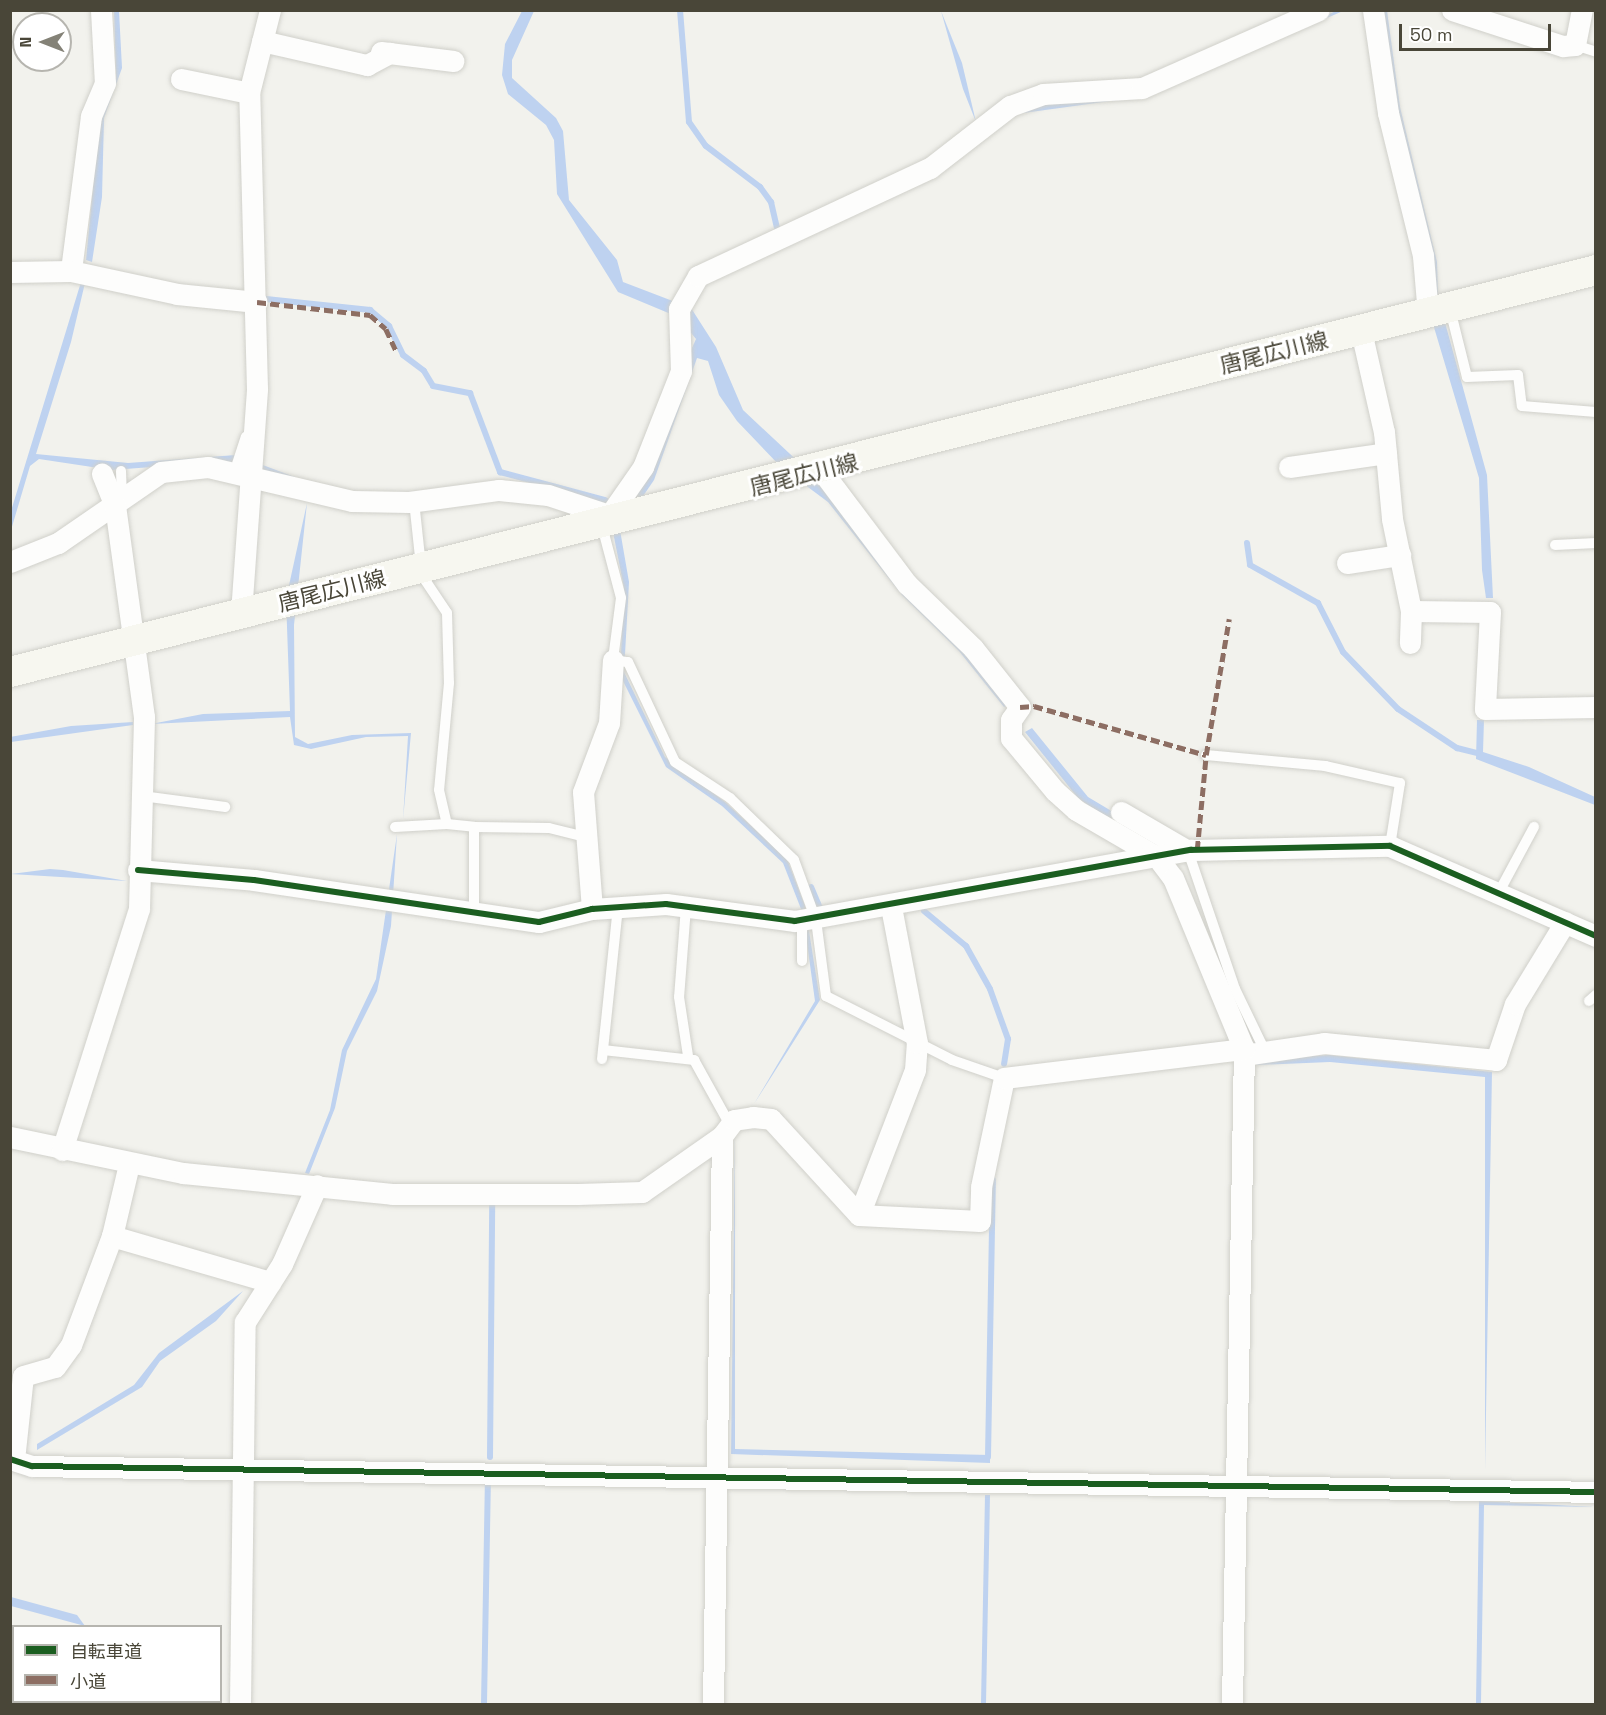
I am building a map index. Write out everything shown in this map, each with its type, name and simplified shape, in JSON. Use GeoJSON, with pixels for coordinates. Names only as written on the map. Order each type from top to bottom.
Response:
{"type":"FeatureCollection","features":[{"type":"Feature","properties":{"kind":"main road","name":"唐尾広川線"},"geometry":{"type":"LineString","coordinates":[[10,672],[809,473],[1596,270]]}},
{"type":"Feature","properties":{"kind":"street"},"geometry":{"type":"LineString","coordinates":[[71,271],[91,116],[105,83],[101,10]]}},
{"type":"Feature","properties":{"kind":"street"},"geometry":{"type":"LineString","coordinates":[[241,614],[245,465],[256,407],[257,302],[249,93],[270,10]]}},
{"type":"Feature","properties":{"kind":"street"},"geometry":{"type":"LineString","coordinates":[[10,562],[58,543],[161,472],[245,465],[352,501],[414,501],[499,490],[548,495],[611,521],[643,467],[681,371],[681,311],[698,276],[930,168],[1010,106],[1043,94],[1142,88],[1319,10]]}},
{"type":"Feature","properties":{"kind":"street"},"geometry":{"type":"LineString","coordinates":[[1373,10],[1388,113],[1438,311]]}},
{"type":"Feature","properties":{"kind":"street"},"geometry":{"type":"LineString","coordinates":[[1452,10],[1455,16],[1575,45],[1582,10]]}},
{"type":"Feature","properties":{"kind":"street"},"geometry":{"type":"LineString","coordinates":[[262,41],[367,65],[385,52],[453,62]]}},
{"type":"Feature","properties":{"kind":"street"},"geometry":{"type":"LineString","coordinates":[[182,79],[249,93]]}},
{"type":"Feature","properties":{"kind":"street"},"geometry":{"type":"LineString","coordinates":[[10,272],[71,271],[177,294],[257,302]]}},
{"type":"Feature","properties":{"kind":"street"},"geometry":{"type":"LineString","coordinates":[[1361,331],[1386,453],[1400,555],[1411,611],[1410,643]]}},
{"type":"Feature","properties":{"kind":"street"},"geometry":{"type":"LineString","coordinates":[[1289,467],[1386,453]]}},
{"type":"Feature","properties":{"kind":"street"},"geometry":{"type":"LineString","coordinates":[[62,1150],[139,909],[138,870],[144,717],[119,503],[111,472]]}},
{"type":"Feature","properties":{"kind":"street"},"geometry":{"type":"LineString","coordinates":[[809,473],[907,584],[973,648],[1020,708],[1011,720],[1011,738],[1055,791],[1076,810],[1156,857],[1173,878],[1250,1051],[1232,1704]]}},
{"type":"Feature","properties":{"kind":"street"},"geometry":{"type":"LineString","coordinates":[[1347,563],[1400,555]]}},
{"type":"Feature","properties":{"kind":"street"},"geometry":{"type":"LineString","coordinates":[[1411,611],[1490,612],[1485,709],[1596,707]]}},
{"type":"Feature","properties":{"kind":"street"},"geometry":{"type":"LineString","coordinates":[[592,909],[583,792],[609,723],[613,660]]}},
{"type":"Feature","properties":{"kind":"street"},"geometry":{"type":"LineString","coordinates":[[1121,812],[1188,851]]}},
{"type":"Feature","properties":{"kind":"street"},"geometry":{"type":"LineString","coordinates":[[138,870],[254,880],[539,922],[592,909],[618,906],[686,907],[809,921],[1188,851],[1390,846],[1595,935]]}},
{"type":"Feature","properties":{"kind":"street"},"geometry":{"type":"LineString","coordinates":[[859,1215],[903,1108],[917,1043],[891,907]]}},
{"type":"Feature","properties":{"kind":"street"},"geometry":{"type":"LineString","coordinates":[[10,1137],[129,1164],[392,1194],[642,1192],[726,1130],[753,1117],[771,1119],[859,1215],[980,1221],[981,1187],[1004,1078],[1324,1043],[1496,1060],[1515,1004],[1565,922]]}},
{"type":"Feature","properties":{"kind":"street"},"geometry":{"type":"LineString","coordinates":[[713,1704],[726,1130]]}},
{"type":"Feature","properties":{"kind":"street"},"geometry":{"type":"LineString","coordinates":[[129,1164],[112,1236],[71,1345],[55,1367],[23,1376],[12,1459],[32,1466],[1596,1492]]}},
{"type":"Feature","properties":{"kind":"street"},"geometry":{"type":"LineString","coordinates":[[240,1704],[245,1322],[270,1282],[317,1185]]}},
{"type":"Feature","properties":{"kind":"street"},"geometry":{"type":"LineString","coordinates":[[112,1236],[270,1282]]}},
{"type":"Feature","properties":{"kind":"lane"},"geometry":{"type":"LineString","coordinates":[[1575,45],[1596,52]]}},
{"type":"Feature","properties":{"kind":"lane"},"geometry":{"type":"LineString","coordinates":[[1438,311],[1467,377],[1518,375],[1522,406],[1596,412]]}},
{"type":"Feature","properties":{"kind":"lane"},"geometry":{"type":"LineString","coordinates":[[414,501],[420,570],[440,596],[450,637],[439,790],[447,824]]}},
{"type":"Feature","properties":{"kind":"lane"},"geometry":{"type":"LineString","coordinates":[[611,521],[621,598],[613,660],[628,662],[675,762],[730,798],[794,860],[826,996],[917,1043],[1004,1078]]}},
{"type":"Feature","properties":{"kind":"lane"},"geometry":{"type":"LineString","coordinates":[[1555,545],[1596,543]]}},
{"type":"Feature","properties":{"kind":"lane"},"geometry":{"type":"LineString","coordinates":[[1206,755],[1325,766],[1400,783],[1390,846]]}},
{"type":"Feature","properties":{"kind":"lane"},"geometry":{"type":"LineString","coordinates":[[142,796],[225,807]]}},
{"type":"Feature","properties":{"kind":"lane"},"geometry":{"type":"LineString","coordinates":[[395,827],[447,824],[474,827],[549,828],[585,837]]}},
{"type":"Feature","properties":{"kind":"lane"},"geometry":{"type":"LineString","coordinates":[[474,827],[474,912]]}},
{"type":"Feature","properties":{"kind":"lane"},"geometry":{"type":"LineString","coordinates":[[1499,892],[1534,827]]}},
{"type":"Feature","properties":{"kind":"lane"},"geometry":{"type":"LineString","coordinates":[[1188,851],[1236,989],[1250,1051]]}},
{"type":"Feature","properties":{"kind":"lane"},"geometry":{"type":"LineString","coordinates":[[618,906],[603,1054],[688,1056]]}},
{"type":"Feature","properties":{"kind":"lane"},"geometry":{"type":"LineString","coordinates":[[686,907],[679,998],[688,1056],[702,1069],[726,1130]]}},
{"type":"Feature","properties":{"kind":"lane"},"geometry":{"type":"LineString","coordinates":[[802,961],[809,921]]}},
{"type":"Feature","properties":{"kind":"water"},"geometry":{"type":"Polygon","coordinates":[[[114,11],[119,11],[122,68],[104,118],[102,197],[92,262],[86,260],[99,125],[116,78],[114,11]]]}},
{"type":"Feature","properties":{"kind":"water"},"geometry":{"type":"Polygon","coordinates":[[[522,11],[534,11],[512,60],[512,78],[556,118],[563,131],[569,200],[617,260],[623,282],[691,308],[716,347],[743,410],[820,482],[1009,704],[1004,707],[959,651],[902,595],[828,502],[781,467],[737,421],[719,395],[708,361],[697,358],[654,480],[620,530],[629,582],[624,672],[665,757],[725,802],[787,859],[805,906],[820,1000],[754,1104],[815,1001],[803,914],[783,863],[722,806],[666,767],[620,675],[624,588],[612,527],[696,339],[678,317],[618,292],[557,194],[554,140],[546,125],[508,94],[502,75],[505,44],[522,11]]]}},
{"type":"Feature","properties":{"kind":"water"},"geometry":{"type":"Polygon","coordinates":[[[941,11],[962,63],[976,122],[963,89],[941,11]]]}},
{"type":"Feature","properties":{"kind":"water"},"geometry":{"type":"Polygon","coordinates":[[[1336,11],[1343,11],[1147,96],[1016,114],[1038,103],[1160,87],[1336,11]]]}},
{"type":"Feature","properties":{"kind":"water"},"geometry":{"type":"Polygon","coordinates":[[[1380,11],[1387,11],[1400,107],[1437,262],[1438,297],[1487,475],[1493,598],[1486,598],[1482,570],[1479,478],[1433,324],[1380,11]]]}},
{"type":"Feature","properties":{"kind":"water"},"geometry":{"type":"Polygon","coordinates":[[[81,282],[85,283],[71,342],[36,454],[128,463],[236,455],[308,482],[152,467],[112,470],[39,459],[30,466],[11,530],[11,511],[81,282]]]}},
{"type":"Feature","properties":{"kind":"water"},"geometry":{"type":"Polygon","coordinates":[[[307,503],[294,625],[295,737],[308,744],[352,735],[411,733],[403,820],[408,736],[366,737],[311,749],[294,745],[290,717],[151,724],[203,714],[290,711],[286,599],[307,503]]]}},
{"type":"Feature","properties":{"kind":"water"},"geometry":{"type":"Polygon","coordinates":[[[1477,720],[1484,720],[1483,752],[1529,767],[1595,797],[1595,805],[1476,759],[1477,720]]]}},
{"type":"Feature","properties":{"kind":"water"},"geometry":{"type":"Polygon","coordinates":[[[133,722],[133,725],[11,742],[10,737],[71,726],[133,722]]]}},
{"type":"Feature","properties":{"kind":"water"},"geometry":{"type":"Polygon","coordinates":[[[1032,728],[1088,797],[1165,843],[1108,819],[1078,798],[1025,732],[1032,728]]]}},
{"type":"Feature","properties":{"kind":"water"},"geometry":{"type":"Polygon","coordinates":[[[397,834],[391,926],[377,991],[347,1051],[335,1108],[309,1174],[305,1173],[330,1110],[342,1050],[376,979],[397,834]]]}},
{"type":"Feature","properties":{"kind":"water"},"geometry":{"type":"Polygon","coordinates":[[[50,869],[63,870],[127,881],[11,874],[50,869]]]}},
{"type":"Feature","properties":{"kind":"water"},"geometry":{"type":"Polygon","coordinates":[[[1329,1055],[1492,1072],[1485,1471],[1485,1077],[1330,1062],[1256,1065],[1256,1060],[1329,1055]]]}},
{"type":"Feature","properties":{"kind":"water"},"geometry":{"type":"Polygon","coordinates":[[[735,1132],[735,1449],[990,1455],[990,1463],[731,1454],[735,1132]]]}},
{"type":"Feature","properties":{"kind":"water"},"geometry":{"type":"Polygon","coordinates":[[[243,1291],[216,1321],[160,1361],[142,1387],[37,1450],[37,1444],[134,1385],[159,1353],[243,1291]]]}},
{"type":"Feature","properties":{"kind":"water"},"geometry":{"type":"Polygon","coordinates":[[[985,1495],[990,1495],[986,1704],[981,1704],[985,1495]]]}},
{"type":"Feature","properties":{"kind":"water"},"geometry":{"type":"Polygon","coordinates":[[[1479,1501],[1595,1507],[1484,1505],[1481,1704],[1476,1704],[1479,1501]]]}},
{"type":"Feature","properties":{"kind":"water"},"geometry":{"type":"Polygon","coordinates":[[[11,1597],[77,1615],[84,1625],[81,1625],[11,1606],[11,1597]]]}},
{"type":"Feature","properties":{"kind":"waterway"},"geometry":{"type":"LineString","coordinates":[[680,10],[689,122],[706,146],[760,187],[771,202],[777,227]]}},
{"type":"Feature","properties":{"kind":"waterway"},"geometry":{"type":"LineString","coordinates":[[266,299],[370,310],[389,326],[403,355],[424,371],[433,386],[470,393],[500,472],[605,500]]}},
{"type":"Feature","properties":{"kind":"waterway"},"geometry":{"type":"LineString","coordinates":[[1247,543],[1250,565],[1318,603],[1343,652],[1398,709],[1457,748],[1477,753]]}},
{"type":"Feature","properties":{"kind":"waterway"},"geometry":{"type":"LineString","coordinates":[[811,887],[821,910]]}},
{"type":"Feature","properties":{"kind":"waterway"},"geometry":{"type":"LineString","coordinates":[[924,911],[966,946],[990,989],[1008,1039],[1004,1064]]}},
{"type":"Feature","properties":{"kind":"waterway"},"geometry":{"type":"LineString","coordinates":[[988,1457],[993,1180]]}},
{"type":"Feature","properties":{"kind":"waterway"},"geometry":{"type":"LineString","coordinates":[[490,1457],[492,1205]]}},
{"type":"Feature","properties":{"kind":"waterway"},"geometry":{"type":"LineString","coordinates":[[484,1704],[488,1484]]}},
{"type":"Feature","properties":{"kind":"marked path"},"geometry":{"type":"LineString","coordinates":[[257,302],[370,315],[386,329],[396,350]]}},
{"type":"Feature","properties":{"kind":"marked path"},"geometry":{"type":"LineString","coordinates":[[1197,850],[1206,755],[1229,619]]}},
{"type":"Feature","properties":{"kind":"marked path"},"geometry":{"type":"LineString","coordinates":[[1020,707],[1034,706],[1206,755]]}},
{"type":"Feature","properties":{"kind":"cycle path"},"geometry":{"type":"LineString","coordinates":[[138,870],[254,880],[539,922],[592,909],[666,904],[795,921],[1191,850],[1390,846],[1596,936]]}},
{"type":"Feature","properties":{"kind":"cycle path"},"geometry":{"type":"LineString","coordinates":[[10,1459],[32,1466],[1596,1492]]}}]}
